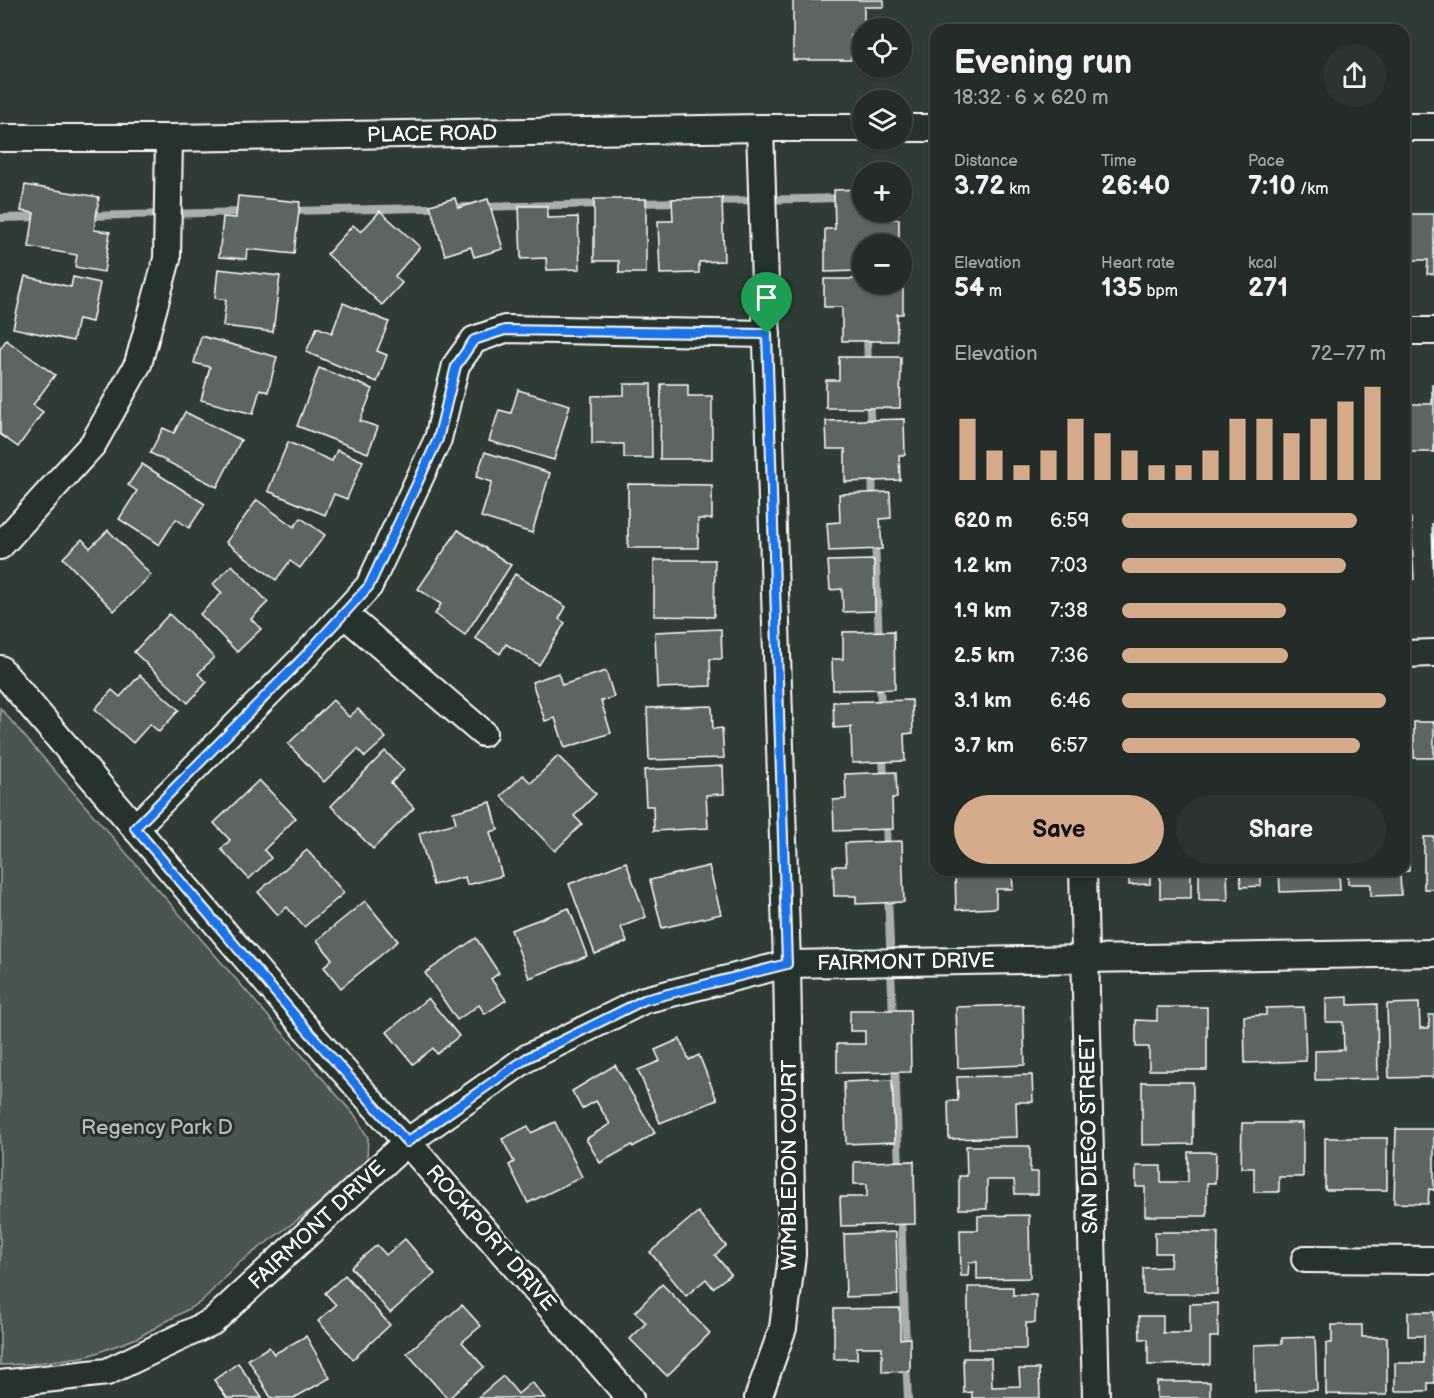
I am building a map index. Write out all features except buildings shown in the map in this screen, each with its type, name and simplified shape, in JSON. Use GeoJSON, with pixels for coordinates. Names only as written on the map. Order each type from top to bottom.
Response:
{"type":"FeatureCollection","features":[{"type":"Feature","properties":{"kind":"street"},"geometry":{"type":"LineString","coordinates":[[1410,127],[1434,127]]}},
{"type":"Feature","properties":{"kind":"street","name":"WIMBLEDON COURT"},"geometry":{"type":"LineString","coordinates":[[758,1398],[783,1328],[792,1255],[787,964],[760,128]]}},
{"type":"Feature","properties":{"kind":"street","name":"PLACE ROAD"},"geometry":{"type":"LineString","coordinates":[[2,138],[168,138],[852,128]]}},
{"type":"Feature","properties":{"kind":"street"},"geometry":{"type":"LineString","coordinates":[[912,128],[930,128]]}},
{"type":"Feature","properties":{"kind":"street"},"geometry":{"type":"LineString","coordinates":[[0,546],[93,444],[138,364],[167,259],[168,138]]}},
{"type":"Feature","properties":{"kind":"street"},"geometry":{"type":"LineString","coordinates":[[135,828],[305,656],[369,586],[438,439],[456,366],[474,340],[505,330],[767,334]]}},
{"type":"Feature","properties":{"kind":"street"},"geometry":{"type":"LineString","coordinates":[[1410,331],[1434,331]]}},
{"type":"Feature","properties":{"kind":"street"},"geometry":{"type":"LineString","coordinates":[[344,614],[483,733]]}},
{"type":"Feature","properties":{"kind":"street"},"geometry":{"type":"LineString","coordinates":[[1410,654],[1434,653]]}},
{"type":"Feature","properties":{"kind":"street","name":"ROCKPORT DRIVE"},"geometry":{"type":"LineString","coordinates":[[0,669],[309,1032],[630,1398]]}},
{"type":"Feature","properties":{"kind":"street","name":"SAN DIEGO STREET"},"geometry":{"type":"LineString","coordinates":[[1083,876],[1096,1398]]}},
{"type":"Feature","properties":{"kind":"street","name":"FAIRMONT DRIVE"},"geometry":{"type":"LineString","coordinates":[[0,1384],[107,1372],[212,1322],[407,1142],[527,1058],[644,1000],[787,964],[1434,953]]}},
{"type":"Feature","properties":{"kind":"street"},"geometry":{"type":"LineString","coordinates":[[1305,1259],[1434,1260]]}},
{"type":"Feature","properties":{"kind":"green space","name":"Regency Park D"},"geometry":{"type":"Polygon","coordinates":[[[0,708],[356,1117],[368,1138],[367,1157],[362,1172],[239,1263],[201,1302],[137,1338],[88,1356],[31,1364],[0,1365],[0,708]]]}},
{"type":"Feature","properties":{"kind":"waterway"},"geometry":{"type":"LineString","coordinates":[[712,201],[844,198]]}},
{"type":"Feature","properties":{"kind":"waterway"},"geometry":{"type":"LineString","coordinates":[[637,203],[682,202]]}},
{"type":"Feature","properties":{"kind":"waterway"},"geometry":{"type":"LineString","coordinates":[[481,207],[604,204]]}},
{"type":"Feature","properties":{"kind":"waterway"},"geometry":{"type":"LineString","coordinates":[[289,211],[469,207]]}},
{"type":"Feature","properties":{"kind":"waterway"},"geometry":{"type":"LineString","coordinates":[[88,216],[244,212]]}},
{"type":"Feature","properties":{"kind":"waterway"},"geometry":{"type":"LineString","coordinates":[[0,218],[43,217]]}},
{"type":"Feature","properties":{"kind":"waterway"},"geometry":{"type":"LineString","coordinates":[[867,333],[868,366]]}},
{"type":"Feature","properties":{"kind":"waterway"},"geometry":{"type":"LineString","coordinates":[[869,399],[871,429]]}},
{"type":"Feature","properties":{"kind":"waterway"},"geometry":{"type":"LineString","coordinates":[[872,471],[873,501]]}},
{"type":"Feature","properties":{"kind":"waterway"},"geometry":{"type":"LineString","coordinates":[[875,540],[879,642]]}},
{"type":"Feature","properties":{"kind":"waterway"},"geometry":{"type":"LineString","coordinates":[[880,681],[881,711]]}},
{"type":"Feature","properties":{"kind":"waterway"},"geometry":{"type":"LineString","coordinates":[[883,753],[884,783]]}},
{"type":"Feature","properties":{"kind":"waterway"},"geometry":{"type":"LineString","coordinates":[[886,822],[887,852]]}},
{"type":"Feature","properties":{"kind":"waterway"},"geometry":{"type":"LineString","coordinates":[[888,894],[893,1019]]}},
{"type":"Feature","properties":{"kind":"waterway"},"geometry":{"type":"LineString","coordinates":[[895,1064],[899,1169]]}},
{"type":"Feature","properties":{"kind":"waterway"},"geometry":{"type":"LineString","coordinates":[[901,1214],[906,1346]]}},
{"type":"Feature","properties":{"kind":"waterway"},"geometry":{"type":"LineString","coordinates":[[906,1361],[908,1398]]}},
{"type":"Feature","properties":{"kind":"route"},"geometry":{"type":"LineString","coordinates":[[505,330],[767,334],[787,964],[644,1000],[527,1058],[407,1142],[309,1032],[135,828],[305,656],[369,586],[438,439],[456,366],[474,340],[505,330]]}}]}
